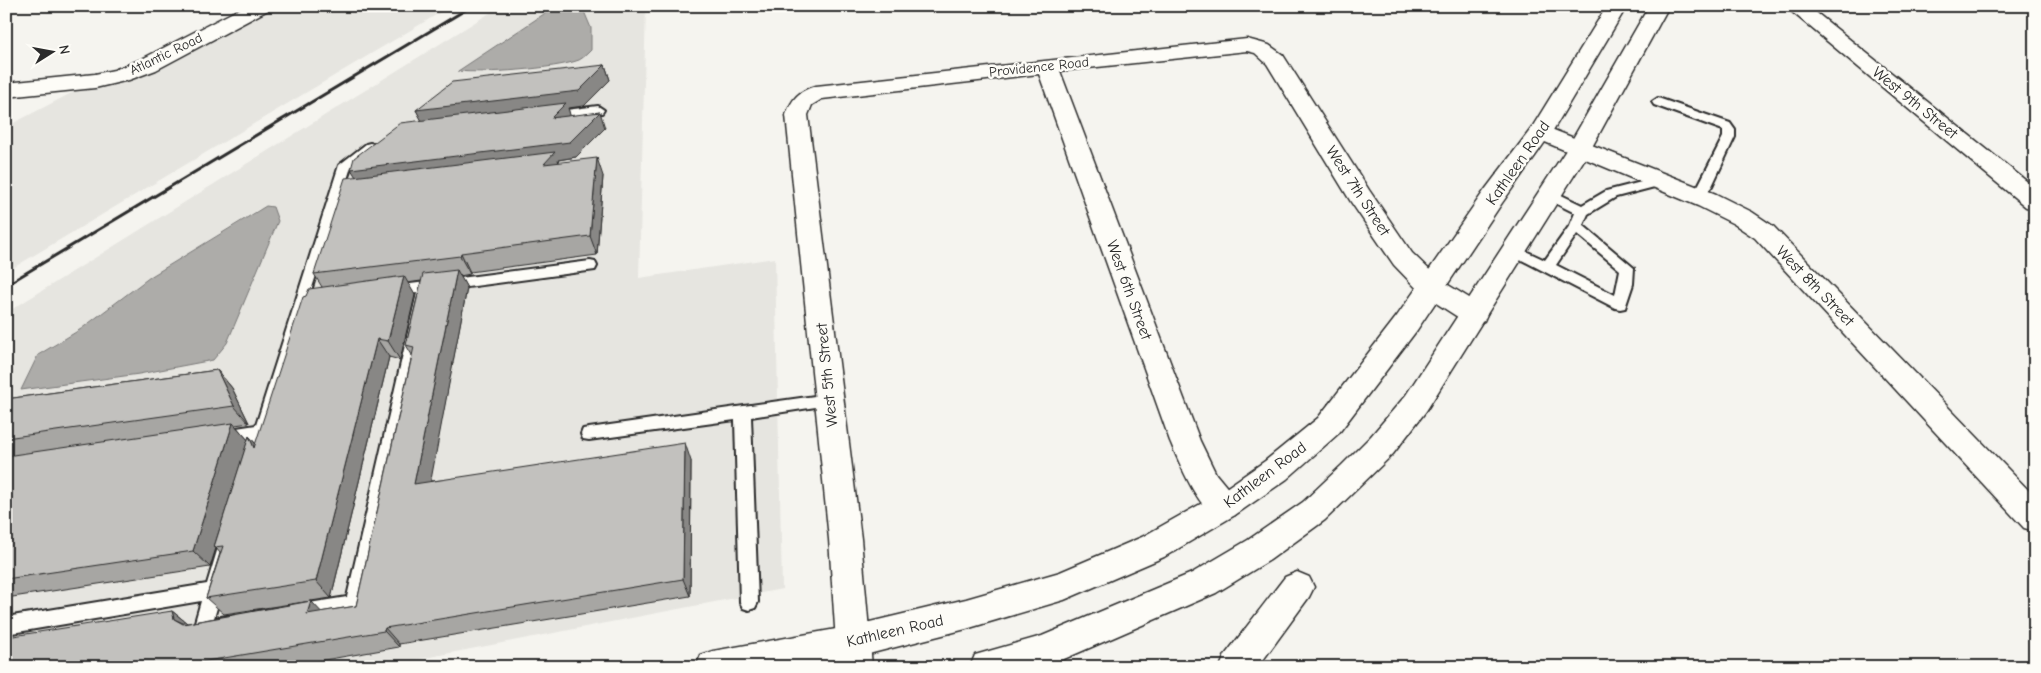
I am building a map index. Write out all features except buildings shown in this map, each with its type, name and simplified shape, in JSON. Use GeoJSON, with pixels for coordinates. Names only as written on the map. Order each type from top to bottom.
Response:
{"type":"FeatureCollection","features":[{"type":"Feature","properties":{"kind":"street","name":"Atlantic Road"},"geometry":{"type":"LineString","coordinates":[[6,90],[96,81],[121,75],[148,65],[261,6]]}},
{"type":"Feature","properties":{"kind":"street","name":"Kathleen Road"},"geometry":{"type":"LineString","coordinates":[[713,667],[854,654],[966,614],[1064,585],[1153,547],[1224,506],[1276,470],[1328,426],[1408,323],[1431,287],[1541,132],[1617,6]]}},
{"type":"Feature","properties":{"kind":"street"},"geometry":{"type":"LineString","coordinates":[[1642,6],[1635,19],[1643,34]]}},
{"type":"Feature","properties":{"kind":"street"},"geometry":{"type":"LineString","coordinates":[[987,667],[1045,651],[1204,583],[1260,550],[1306,517],[1376,450],[1416,403],[1515,251],[1580,147],[1658,6]]}},
{"type":"Feature","properties":{"kind":"street","name":"West 9th Street"},"geometry":{"type":"LineString","coordinates":[[1795,6],[2035,201]]}},
{"type":"Feature","properties":{"kind":"street","name":"Providence Road"},"geometry":{"type":"LineString","coordinates":[[816,93],[1224,46],[1247,45],[1262,49]]}},
{"type":"Feature","properties":{"kind":"street","name":"West 7th Street"},"geometry":{"type":"LineString","coordinates":[[1262,49],[1275,60],[1360,196],[1402,259],[1431,287],[1474,314]]}},
{"type":"Feature","properties":{"kind":"street","name":"West 6th Street"},"geometry":{"type":"LineString","coordinates":[[1047,66],[1185,441],[1205,483],[1224,506]]}},
{"type":"Feature","properties":{"kind":"street","name":"West 5th Street"},"geometry":{"type":"LineString","coordinates":[[816,93],[802,101],[797,115],[845,539],[854,654]]}},
{"type":"Feature","properties":{"kind":"street","name":"West 8th Street"},"geometry":{"type":"LineString","coordinates":[[1541,132],[1697,195],[1743,218],[1764,232],[2035,518]]}},
{"type":"Feature","properties":{"kind":"street"},"geometry":{"type":"LineString","coordinates":[[1237,667],[1297,587]]}},
{"type":"Feature","properties":{"kind":"lane"},"geometry":{"type":"LineString","coordinates":[[1658,102],[1726,126],[1729,130],[1729,137],[1705,186],[1697,195]]}},
{"type":"Feature","properties":{"kind":"lane"},"geometry":{"type":"LineString","coordinates":[[541,117],[598,110]]}},
{"type":"Feature","properties":{"kind":"lane"},"geometry":{"type":"LineString","coordinates":[[380,140],[345,165],[341,193],[300,304],[202,629],[354,604],[426,287]]}},
{"type":"Feature","properties":{"kind":"lane"},"geometry":{"type":"LineString","coordinates":[[1547,267],[1576,226],[1584,211],[1611,194],[1661,181]]}},
{"type":"Feature","properties":{"kind":"lane"},"geometry":{"type":"LineString","coordinates":[[1550,195],[1584,211]]}},
{"type":"Feature","properties":{"kind":"lane"},"geometry":{"type":"LineString","coordinates":[[1515,251],[1620,304],[1626,284],[1627,268],[1576,226]]}},
{"type":"Feature","properties":{"kind":"lane"},"geometry":{"type":"LineString","coordinates":[[300,304],[590,266]]}},
{"type":"Feature","properties":{"kind":"lane"},"geometry":{"type":"LineString","coordinates":[[589,434],[830,400]]}},
{"type":"Feature","properties":{"kind":"lane"},"geometry":{"type":"LineString","coordinates":[[743,412],[749,602]]}},
{"type":"Feature","properties":{"kind":"lane"},"geometry":{"type":"LineString","coordinates":[[203,439],[262,430]]}},
{"type":"Feature","properties":{"kind":"lane"},"geometry":{"type":"LineString","coordinates":[[6,626],[212,591]]}},
{"type":"Feature","properties":{"kind":"shaded area"},"geometry":{"type":"Polygon","coordinates":[[[273,6],[451,6],[6,272],[6,127],[81,88],[156,68],[273,6]]]}},
{"type":"Feature","properties":{"kind":"shaded area"},"geometry":{"type":"Polygon","coordinates":[[[501,6],[556,6],[459,70],[473,73],[561,64],[591,28],[583,9],[585,6],[646,6],[639,278],[775,258],[782,589],[378,667],[6,667],[6,313],[501,6]],[[259,209],[150,277],[81,329],[38,355],[22,390],[139,374],[213,360],[227,343],[278,221],[259,209]]]}},
{"type":"Feature","properties":{"kind":"shaded area"},"geometry":{"type":"Polygon","coordinates":[[[556,6],[585,6],[583,9],[591,28],[591,50],[585,56],[568,63],[553,66],[484,72],[458,71],[556,6]]]}},
{"type":"Feature","properties":{"kind":"shaded area"},"geometry":{"type":"Polygon","coordinates":[[[266,206],[273,207],[278,221],[227,343],[213,360],[139,374],[21,390],[38,355],[81,329],[150,277],[266,206]]]}},
{"type":"Feature","properties":{"kind":"railway"},"geometry":{"type":"LineString","coordinates":[[6,285],[472,6]]}}]}
